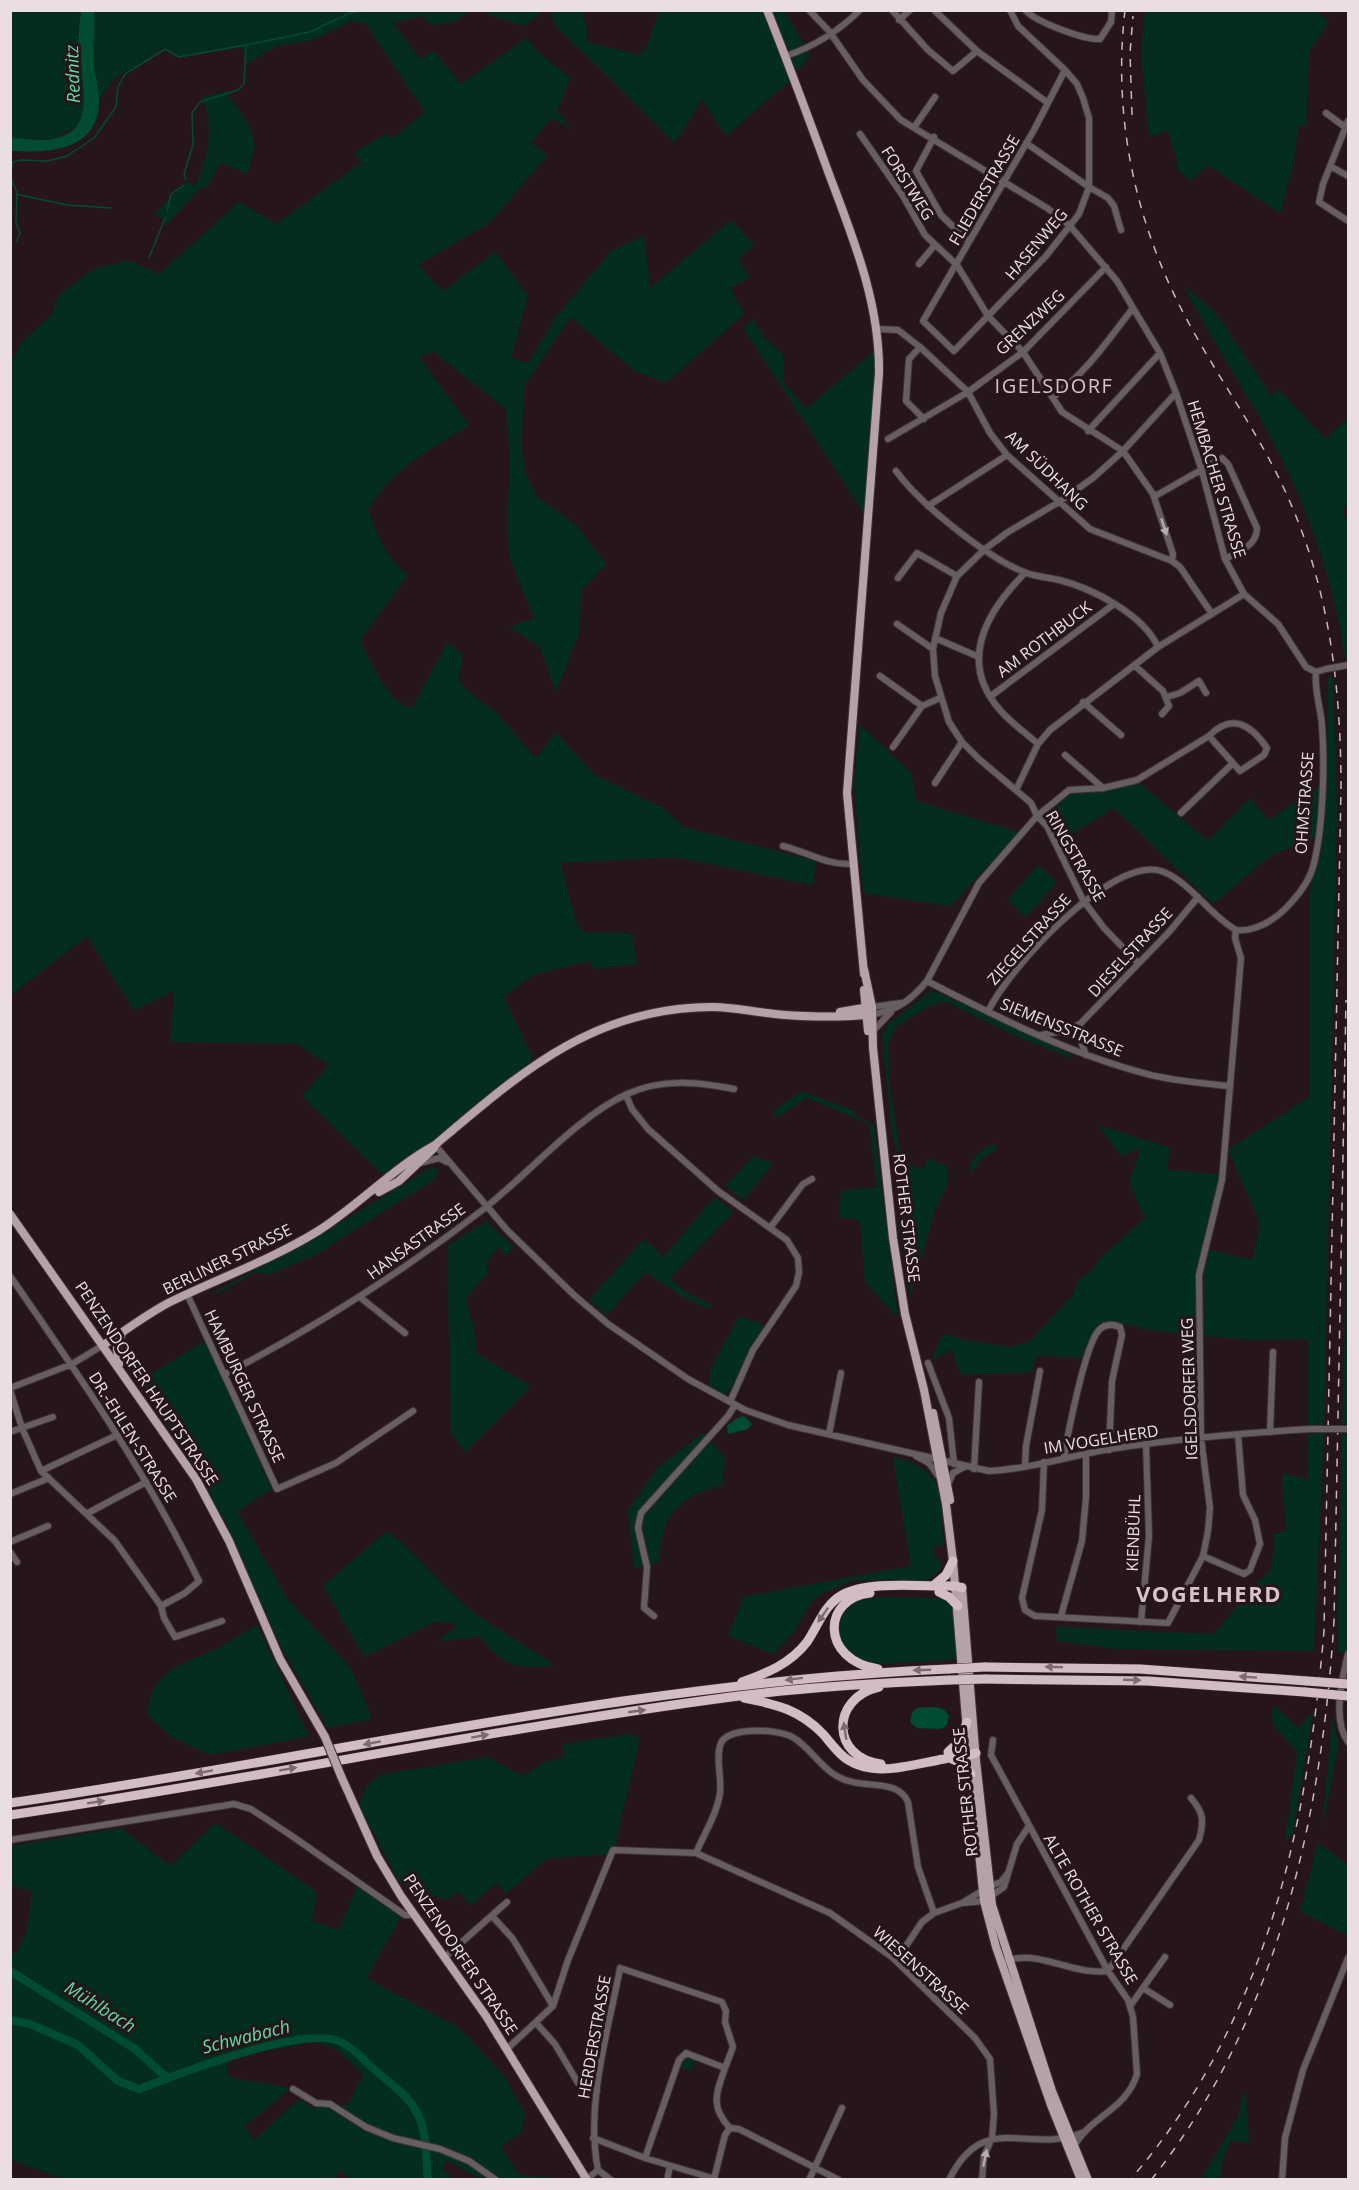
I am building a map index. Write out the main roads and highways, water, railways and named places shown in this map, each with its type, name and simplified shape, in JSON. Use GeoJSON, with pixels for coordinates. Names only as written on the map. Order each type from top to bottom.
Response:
{"type":"FeatureCollection","features":[{"type":"Feature","properties":{"kind":"highway"},"geometry":{"type":"LineString","coordinates":[[936,1589],[953,1560]]}},
{"type":"Feature","properties":{"kind":"highway"},"geometry":{"type":"LineString","coordinates":[[731,1692],[794,1656],[807,1642],[825,1612],[843,1594],[868,1587],[936,1589],[949,1597],[957,1606]]}},
{"type":"Feature","properties":{"kind":"highway"},"geometry":{"type":"LineString","coordinates":[[894,1671],[859,1665],[844,1655],[834,1633],[840,1611],[850,1601],[867,1593],[958,1588]]}},
{"type":"Feature","properties":{"kind":"highway"},"geometry":{"type":"LineString","coordinates":[[10,1803],[583,1706],[731,1692],[894,1671],[984,1667],[1140,1669],[1348,1684]]}},
{"type":"Feature","properties":{"kind":"highway"},"geometry":{"type":"LineString","coordinates":[[10,1815],[731,1692],[985,1679],[1148,1681],[1348,1696]]}},
{"type":"Feature","properties":{"kind":"highway"},"geometry":{"type":"LineString","coordinates":[[900,1682],[872,1689],[848,1704],[843,1716],[847,1743],[862,1758],[884,1764],[971,1754]]}},
{"type":"Feature","properties":{"kind":"highway"},"geometry":{"type":"LineString","coordinates":[[731,1692],[795,1711],[808,1720],[838,1753],[864,1767],[896,1768],[949,1755],[960,1741],[967,1722]]}},
{"type":"Feature","properties":{"kind":"highway"},"geometry":{"type":"LineString","coordinates":[[949,1755],[962,1763],[971,1774]]}},
{"type":"Feature","properties":{"kind":"main road"},"geometry":{"type":"LineString","coordinates":[[768,10],[845,216],[873,304],[878,329],[879,373],[847,794],[851,864],[869,1011]]}},
{"type":"Feature","properties":{"kind":"main road","name":"BERLINER STRASSE"},"geometry":{"type":"LineString","coordinates":[[363,1200],[529,1068],[586,1034],[636,1016],[680,1008],[715,1007],[782,1015],[869,1011]]}},
{"type":"Feature","properties":{"kind":"main road","name":"ROTHER STRASSE"},"geometry":{"type":"LineString","coordinates":[[869,1011],[873,1031],[873,1048]]}},
{"type":"Feature","properties":{"kind":"main road","name":"ROTHER STRASSE"},"geometry":{"type":"LineString","coordinates":[[869,1011],[893,1238],[905,1314],[945,1482],[958,1588],[971,1774],[987,1893],[1006,1961],[1081,2180]]}},
{"type":"Feature","properties":{"kind":"main road","name":"BERLINER STRASSE"},"geometry":{"type":"LineString","coordinates":[[105,1344],[153,1312],[289,1247],[363,1200],[399,1181],[420,1163],[435,1145]]}},
{"type":"Feature","properties":{"kind":"main road","name":"PENZENDORFER HAUPTSTRASSE"},"geometry":{"type":"LineString","coordinates":[[10,1214],[105,1344],[196,1479],[229,1540],[280,1659],[325,1737]]}},
{"type":"Feature","properties":{"kind":"main road"},"geometry":{"type":"LineString","coordinates":[[120,1367],[117,1349],[122,1332]]}},
{"type":"Feature","properties":{"kind":"main road","name":"ROTHER STRASSE"},"geometry":{"type":"LineString","coordinates":[[945,1482],[958,1588],[957,1606],[967,1722],[987,1893]]}},
{"type":"Feature","properties":{"kind":"main road","name":"PENZENDORFER STRASSE"},"geometry":{"type":"LineString","coordinates":[[325,1737],[377,1856],[414,1915],[507,2049],[587,2179]]}},
{"type":"Feature","properties":{"kind":"main road","name":"ROTHER STRASSE"},"geometry":{"type":"LineString","coordinates":[[1066,2137],[1074,2146],[1088,2180]]}},
{"type":"Feature","properties":{"kind":"waterway"},"geometry":{"type":"LineString","coordinates":[[10,163],[20,160],[48,161],[67,156],[94,138],[116,107],[118,87],[125,74],[165,49],[179,57],[246,45],[310,32],[350,13],[368,10]]}},
{"type":"Feature","properties":{"kind":"waterway"},"geometry":{"type":"LineString","coordinates":[[186,180],[184,174],[193,145],[192,113],[200,102],[238,90],[244,84],[246,45]]}},
{"type":"Feature","properties":{"kind":"waterway"},"geometry":{"type":"LineString","coordinates":[[10,173],[13,162]]}},
{"type":"Feature","properties":{"kind":"waterway"},"geometry":{"type":"LineString","coordinates":[[10,178],[17,192],[16,224],[20,233],[16,242]]}},
{"type":"Feature","properties":{"kind":"waterway"},"geometry":{"type":"LineString","coordinates":[[167,211],[171,194],[184,185]]}},
{"type":"Feature","properties":{"kind":"waterway"},"geometry":{"type":"LineString","coordinates":[[16,194],[67,205],[111,208]]}},
{"type":"Feature","properties":{"kind":"waterway"},"geometry":{"type":"LineString","coordinates":[[149,258],[165,218]]}},
{"type":"Feature","properties":{"kind":"waterway","name":"Mühlbach"},"geometry":{"type":"LineString","coordinates":[[10,1971],[135,2049],[167,2078]]}},
{"type":"Feature","properties":{"kind":"waterway","name":"Schwabach"},"geometry":{"type":"LineString","coordinates":[[10,2020],[30,2024],[78,2045],[118,2081],[139,2089],[241,2053],[272,2045],[324,2038],[341,2042],[353,2049],[411,2103],[424,2131],[428,2180]]}},
{"type":"Feature","properties":{"kind":"railway"},"geometry":{"type":"LineString","coordinates":[[1125,10],[1122,93],[1133,175],[1143,215],[1156,254],[1173,292],[1204,351],[1280,479],[1304,536],[1324,607],[1330,642],[1339,715],[1341,789],[1324,1631],[1306,1779],[1291,1851],[1271,1922],[1246,1990],[1215,2056],[1176,2120],[1130,2180]]}},
{"type":"Feature","properties":{"kind":"railway"},"geometry":{"type":"LineString","coordinates":[[1132,115],[1130,53],[1133,16]]}},
{"type":"Feature","properties":{"kind":"railway"},"geometry":{"type":"LineString","coordinates":[[1151,2180],[1195,2119],[1231,2054],[1261,1985],[1285,1915],[1304,1842],[1318,1769],[1328,1695],[1334,1621],[1346,1000]]}},
{"type":"Feature","properties":{"kind":"district","name":"IGELSDORF"},"geometry":{"type":"Point","coordinates":[1054,386]}},
{"type":"Feature","properties":{"kind":"district","name":"VOGELHERD"},"geometry":{"type":"Point","coordinates":[1209,1594]}},
{"type":"Feature","properties":{"kind":"water label","name":"Rednitz"},"geometry":{"type":"Point","coordinates":[73,74]}}]}
